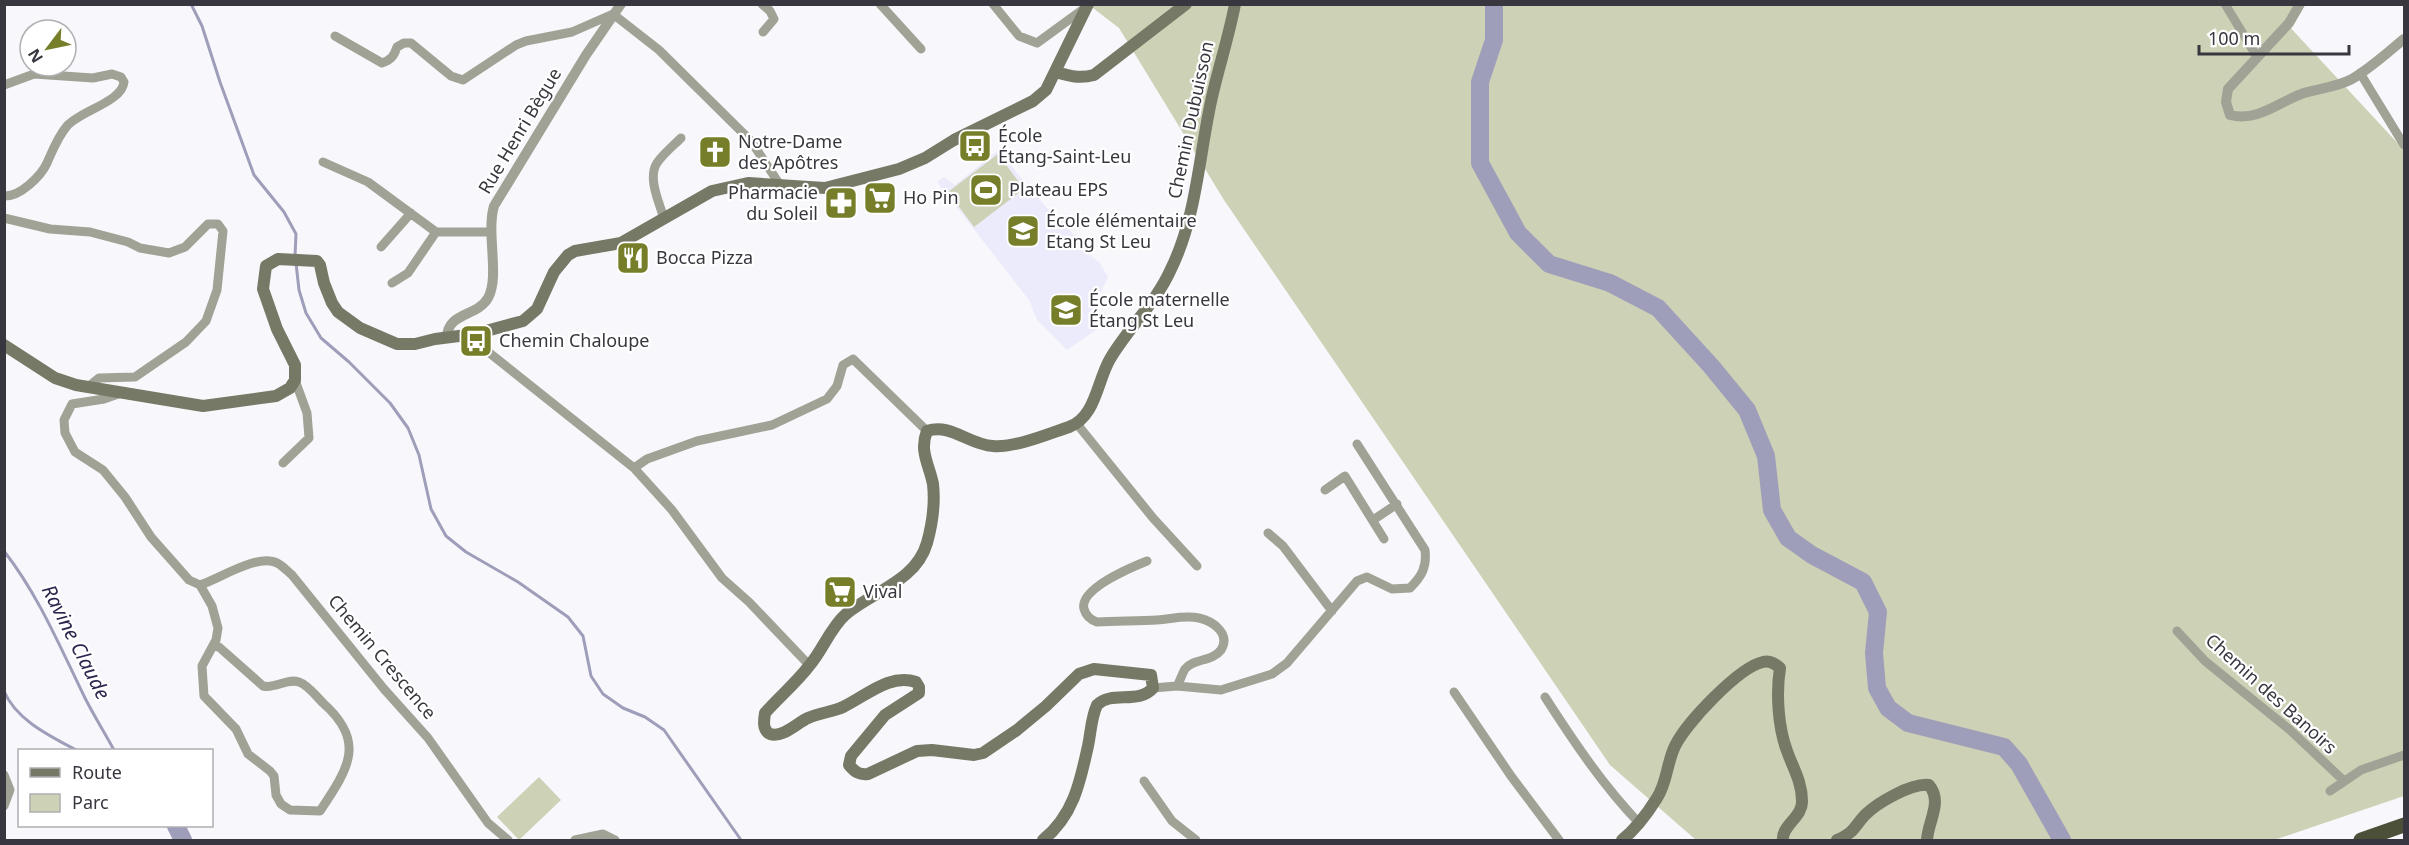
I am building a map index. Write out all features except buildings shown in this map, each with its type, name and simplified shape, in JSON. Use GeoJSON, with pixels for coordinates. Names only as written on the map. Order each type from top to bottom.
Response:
{"type":"FeatureCollection","features":[{"type":"Feature","properties":{"kind":"highway"},"geometry":{"type":"LineString","coordinates":[[2361,840],[2404,825]]}},
{"type":"Feature","properties":{"kind":"main road"},"geometry":{"type":"LineString","coordinates":[[1056,72],[1073,77],[1086,78],[1094,75],[1186,4]]}},
{"type":"Feature","properties":{"kind":"main road","name":"Chemin Dubuisson"},"geometry":{"type":"LineString","coordinates":[[1077,424],[1089,411],[1101,375],[1110,358],[1156,297],[1180,250],[1196,190],[1212,98],[1235,4]]}},
{"type":"Feature","properties":{"kind":"main road"},"geometry":{"type":"LineString","coordinates":[[4,345],[55,378],[88,387],[211,406],[276,396],[290,388],[295,380],[295,365],[277,329],[263,289],[266,266],[278,260],[312,259],[320,265],[324,283],[338,312],[360,328],[397,344],[414,344],[476,333],[523,321],[531,315],[545,296],[554,272],[568,255],[574,251],[621,243],[712,191],[748,183],[825,188],[899,170],[1033,101],[1046,90],[1086,6]]}},
{"type":"Feature","properties":{"kind":"main road"},"geometry":{"type":"LineString","coordinates":[[1043,840],[1058,829],[1069,810],[1088,746],[1096,705],[1101,700],[1113,697],[1149,693],[1153,688],[1151,675],[1094,669],[1079,674],[1017,730],[983,753],[974,755],[932,750],[917,751],[878,770],[860,775],[849,765],[851,756],[885,715],[919,693],[916,682],[897,679],[842,708],[809,717],[785,732],[769,734],[763,722],[765,713],[810,666],[842,619],[907,574],[926,546],[931,525],[933,485],[923,452],[923,440],[927,431],[946,429],[978,443],[994,447],[1024,441],[1077,424]]}},
{"type":"Feature","properties":{"kind":"main road"},"geometry":{"type":"LineString","coordinates":[[1622,840],[1639,823],[1659,796],[1675,745],[1704,705],[1747,670],[1764,661],[1772,662],[1780,668],[1778,683],[1786,749],[1799,780],[1803,803],[1796,819],[1785,830],[1782,840]]}},
{"type":"Feature","properties":{"kind":"main road"},"geometry":{"type":"LineString","coordinates":[[1837,840],[1851,834],[1866,815],[1888,799],[1923,784],[1929,785],[1935,791],[1936,800],[1927,840]]}},
{"type":"Feature","properties":{"kind":"street","name":"Rue Henri Bègue"},"geometry":{"type":"LineString","coordinates":[[447,338],[449,325],[453,321],[474,311],[488,297],[492,284],[490,232],[494,206],[503,188],[621,4]]}},
{"type":"Feature","properties":{"kind":"street"},"geometry":{"type":"LineString","coordinates":[[762,4],[770,11],[774,19],[763,32]]}},
{"type":"Feature","properties":{"kind":"street"},"geometry":{"type":"LineString","coordinates":[[880,4],[921,49]]}},
{"type":"Feature","properties":{"kind":"street"},"geometry":{"type":"LineString","coordinates":[[993,4],[1019,36],[1037,43],[1086,6]]}},
{"type":"Feature","properties":{"kind":"street"},"geometry":{"type":"LineString","coordinates":[[2225,4],[2257,57]]}},
{"type":"Feature","properties":{"kind":"street"},"geometry":{"type":"LineString","coordinates":[[2300,4],[2289,24],[2228,89],[2226,102],[2230,115],[2243,118],[2262,113],[2304,93],[2332,88],[2360,73],[2404,39]]}},
{"type":"Feature","properties":{"kind":"street"},"geometry":{"type":"LineString","coordinates":[[335,36],[382,63],[390,61],[397,47],[404,43],[411,44],[451,76],[463,80],[516,45],[572,32],[613,14],[659,50],[751,141],[780,185]]}},
{"type":"Feature","properties":{"kind":"street"},"geometry":{"type":"LineString","coordinates":[[2360,73],[2404,145]]}},
{"type":"Feature","properties":{"kind":"street"},"geometry":{"type":"LineString","coordinates":[[4,85],[34,74],[93,78],[112,74],[121,77],[124,82],[120,93],[114,98],[88,110],[68,125],[59,135],[46,164],[38,175],[16,194],[4,196]]}},
{"type":"Feature","properties":{"kind":"street"},"geometry":{"type":"LineString","coordinates":[[664,219],[655,187],[654,171],[656,164],[681,138]]}},
{"type":"Feature","properties":{"kind":"street"},"geometry":{"type":"LineString","coordinates":[[323,162],[368,182],[436,232],[490,232]]}},
{"type":"Feature","properties":{"kind":"street"},"geometry":{"type":"LineString","coordinates":[[381,247],[411,213]]}},
{"type":"Feature","properties":{"kind":"street"},"geometry":{"type":"LineString","coordinates":[[4,218],[50,229],[90,232],[156,252],[169,253],[185,247],[208,224],[218,224],[223,231],[217,290],[206,321],[186,342],[135,376],[99,378],[88,387]]}},
{"type":"Feature","properties":{"kind":"street"},"geometry":{"type":"LineString","coordinates":[[392,283],[408,273],[436,232]]}},
{"type":"Feature","properties":{"kind":"street"},"geometry":{"type":"LineString","coordinates":[[476,333],[487,351],[634,468],[672,510],[722,578],[749,602],[810,666]]}},
{"type":"Feature","properties":{"kind":"street"},"geometry":{"type":"LineString","coordinates":[[634,468],[647,459],[697,441],[772,424],[827,399],[837,386],[843,365],[854,359],[927,431]]}},
{"type":"Feature","properties":{"kind":"street"},"geometry":{"type":"LineString","coordinates":[[283,463],[309,438],[308,413],[295,380]]}},
{"type":"Feature","properties":{"kind":"street"},"geometry":{"type":"LineString","coordinates":[[121,393],[104,399],[72,404],[64,420],[64,433],[75,452],[103,470],[125,497],[151,537],[189,580],[200,585],[212,606],[218,628],[213,646],[202,666],[204,696],[236,729],[248,754],[274,776],[276,795],[281,804],[290,810],[320,811],[334,790],[350,751],[351,743],[344,728],[326,705],[299,682],[263,686],[219,647],[213,646]]}},
{"type":"Feature","properties":{"kind":"street"},"geometry":{"type":"LineString","coordinates":[[1077,424],[1153,518],[1197,566]]}},
{"type":"Feature","properties":{"kind":"street"},"geometry":{"type":"LineString","coordinates":[[1153,688],[1177,686],[1221,690],[1272,674],[1287,663],[1362,578],[1367,577],[1392,589],[1410,588],[1425,569],[1425,550],[1357,444]]}},
{"type":"Feature","properties":{"kind":"street"},"geometry":{"type":"LineString","coordinates":[[1325,490],[1345,476],[1384,538]]}},
{"type":"Feature","properties":{"kind":"street"},"geometry":{"type":"LineString","coordinates":[[1372,520],[1397,504]]}},
{"type":"Feature","properties":{"kind":"street"},"geometry":{"type":"LineString","coordinates":[[1268,533],[1283,546],[1332,610]]}},
{"type":"Feature","properties":{"kind":"street","name":"Chemin Crescence"},"geometry":{"type":"LineString","coordinates":[[200,585],[265,560],[277,562],[291,575],[384,689],[428,738],[488,823],[508,840]]}},
{"type":"Feature","properties":{"kind":"street"},"geometry":{"type":"LineString","coordinates":[[1147,561],[1104,582],[1090,593],[1084,601],[1083,608],[1089,618],[1097,622],[1158,620],[1183,616],[1200,618],[1215,625],[1223,635],[1224,643],[1221,649],[1209,659],[1184,670],[1177,686]]}},
{"type":"Feature","properties":{"kind":"street","name":"Chemin des Banoirs"},"geometry":{"type":"LineString","coordinates":[[2177,631],[2205,661],[2290,729],[2343,780]]}},
{"type":"Feature","properties":{"kind":"street"},"geometry":{"type":"LineString","coordinates":[[1454,692],[1510,776],[1559,840]]}},
{"type":"Feature","properties":{"kind":"street"},"geometry":{"type":"LineString","coordinates":[[1545,697],[1582,756],[1610,792],[1639,823]]}},
{"type":"Feature","properties":{"kind":"street"},"geometry":{"type":"LineString","coordinates":[[2330,790],[2361,770],[2404,755]]}},
{"type":"Feature","properties":{"kind":"street"},"geometry":{"type":"LineString","coordinates":[[4,775],[10,790],[4,806]]}},
{"type":"Feature","properties":{"kind":"street"},"geometry":{"type":"LineString","coordinates":[[1144,781],[1172,821],[1196,840]]}},
{"type":"Feature","properties":{"kind":"street"},"geometry":{"type":"LineString","coordinates":[[576,840],[603,834],[615,840]]}},
{"type":"Feature","properties":{"kind":"shaded area","name":"École élémentaire Etang St Leu"},"geometry":{"type":"Polygon","coordinates":[[[998,150],[1046,207],[1065,223],[1086,252],[1100,263],[1108,277],[1099,296],[1099,328],[1067,350],[1037,320],[1029,300],[937,182],[944,177],[955,185],[998,150]]]}},
{"type":"Feature","properties":{"kind":"green space"},"geometry":{"type":"Polygon","coordinates":[[[1089,5],[2294,5],[2287,24],[2404,150],[2404,796],[2274,840],[1696,840],[1610,765],[1224,200],[1119,28],[1089,5]]]}},
{"type":"Feature","properties":{"kind":"green space","name":"Plateau EPS"},"geometry":{"type":"Polygon","coordinates":[[[998,154],[1024,189],[974,227],[948,192],[998,154]]]}},
{"type":"Feature","properties":{"kind":"green space"},"geometry":{"type":"Polygon","coordinates":[[[539,777],[561,800],[519,840],[497,817],[539,777]]]}},
{"type":"Feature","properties":{"kind":"waterway"},"geometry":{"type":"LineString","coordinates":[[191,4],[202,26],[254,175],[284,212],[296,234],[295,256]]}},
{"type":"Feature","properties":{"kind":"waterway"},"geometry":{"type":"LineString","coordinates":[[1494,4],[1494,40],[1480,82],[1480,163],[1518,233],[1549,264],[1610,283],[1658,308],[1711,366],[1747,410],[1766,456],[1772,510],[1788,538],[1812,555],[1863,582],[1878,612],[1874,653],[1877,688],[1888,708],[1908,723],[2004,747],[2019,764],[2062,840]]}},
{"type":"Feature","properties":{"kind":"waterway"},"geometry":{"type":"LineString","coordinates":[[296,263],[299,290],[306,313],[321,338],[390,403],[408,428],[419,455],[431,509],[446,536],[466,552],[518,582],[568,617],[583,636],[591,676],[603,694],[623,708],[645,717],[664,730],[741,840]]}},
{"type":"Feature","properties":{"kind":"waterway","name":"Ravine Claude"},"geometry":{"type":"LineString","coordinates":[[4,551],[38,604],[88,705],[113,749]]}},
{"type":"Feature","properties":{"kind":"waterway"},"geometry":{"type":"LineString","coordinates":[[4,691],[9,701],[25,719],[74,749]]}},
{"type":"Feature","properties":{"kind":"waterway"},"geometry":{"type":"LineString","coordinates":[[176,827],[183,840]]}},
{"type":"Feature","properties":{"kind":"place","name":"École Étang-Saint-Leu"},"geometry":{"type":"Point","coordinates":[975,146]}},
{"type":"Feature","properties":{"kind":"place","name":"Notre-Dame des Apôtres"},"geometry":{"type":"Point","coordinates":[715,152]}},
{"type":"Feature","properties":{"kind":"place","name":"Plateau EPS"},"geometry":{"type":"Point","coordinates":[986,190]}},
{"type":"Feature","properties":{"kind":"place","name":"Ho Pin"},"geometry":{"type":"Point","coordinates":[880,198]}},
{"type":"Feature","properties":{"kind":"place","name":"Pharmacie du Soleil"},"geometry":{"type":"Point","coordinates":[841,203]}},
{"type":"Feature","properties":{"kind":"place","name":"École élémentaire Etang St Leu"},"geometry":{"type":"Point","coordinates":[1023,231]}},
{"type":"Feature","properties":{"kind":"place","name":"Bocca Pizza"},"geometry":{"type":"Point","coordinates":[633,258]}},
{"type":"Feature","properties":{"kind":"place","name":"École maternelle Étang St Leu"},"geometry":{"type":"Point","coordinates":[1066,310]}},
{"type":"Feature","properties":{"kind":"place","name":"Chemin Chaloupe"},"geometry":{"type":"Point","coordinates":[476,341]}},
{"type":"Feature","properties":{"kind":"place","name":"Vival"},"geometry":{"type":"Point","coordinates":[840,592]}}]}
